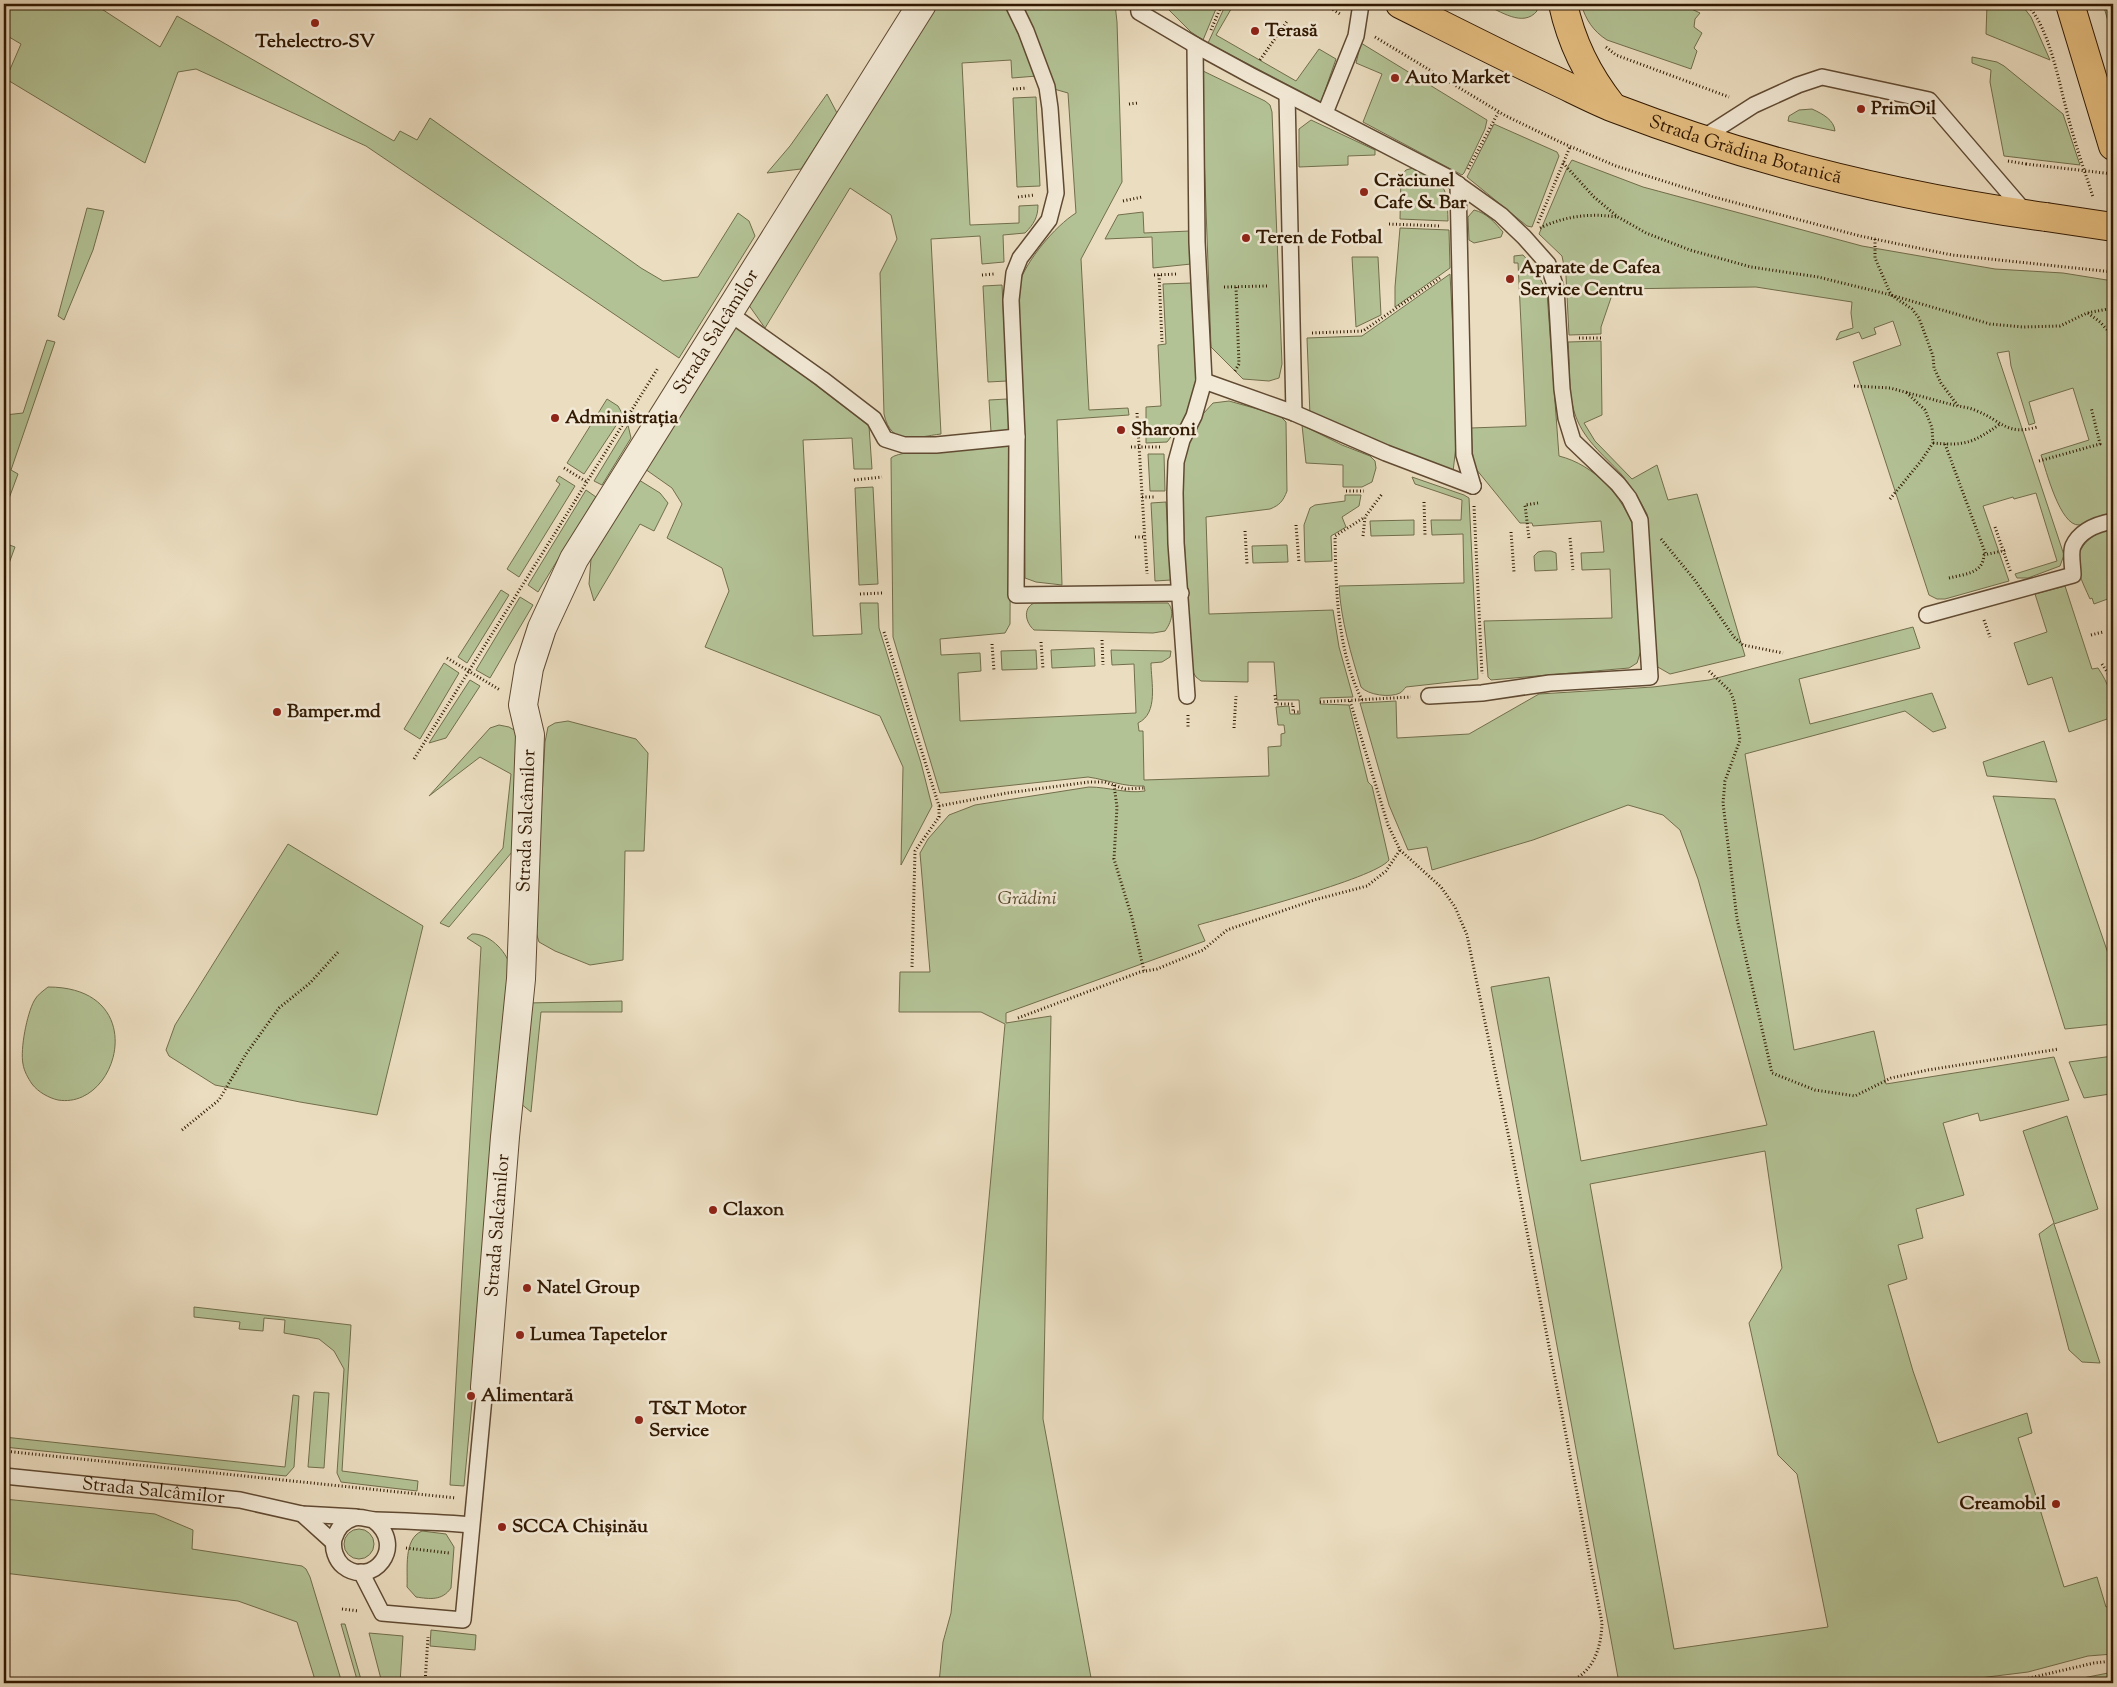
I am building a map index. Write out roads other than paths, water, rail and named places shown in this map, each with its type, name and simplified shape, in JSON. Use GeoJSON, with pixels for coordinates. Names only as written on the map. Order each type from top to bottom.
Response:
{"type":"FeatureCollection","features":[{"type":"Feature","properties":{"kind":"main road","name":"Strada Grădina Botanică"},"geometry":{"type":"LineString","coordinates":[[1400,4],[1485,48],[1612,107],[1701,139],[1801,168],[1892,190],[2036,216],[2113,227]]}},
{"type":"Feature","properties":{"kind":"main road"},"geometry":{"type":"LineString","coordinates":[[1563,4],[1578,50],[1592,80],[1612,107]]}},
{"type":"Feature","properties":{"kind":"main road"},"geometry":{"type":"LineString","coordinates":[[2069,7],[2113,146]]}},
{"type":"Feature","properties":{"kind":"street","name":"Strada Salcâmilor"},"geometry":{"type":"LineString","coordinates":[[484,1387],[505,1137],[521,979],[530,735],[523,705],[529,668],[542,628],[574,559],[922,4]]}},
{"type":"Feature","properties":{"kind":"lane"},"geometry":{"type":"LineString","coordinates":[[1013,4],[1029,39],[1046,87],[1050,108],[1056,193],[1049,220],[1020,258],[1014,273],[1011,300],[1017,437],[1016,594],[1181,594]]}},
{"type":"Feature","properties":{"kind":"lane"},"geometry":{"type":"LineString","coordinates":[[1138,4],[1139,12],[1198,47],[1458,184],[1501,215],[1548,264],[1556,288],[1562,389],[1566,418],[1572,441],[1618,484],[1629,498],[1640,520],[1650,676],[1550,683],[1482,692],[1429,696]]}},
{"type":"Feature","properties":{"kind":"lane"},"geometry":{"type":"LineString","coordinates":[[1325,113],[1356,36],[1361,4]]}},
{"type":"Feature","properties":{"kind":"lane"},"geometry":{"type":"LineString","coordinates":[[1187,696],[1176,543],[1176,462],[1182,440],[1194,416],[1204,381],[1197,242],[1198,47]]}},
{"type":"Feature","properties":{"kind":"lane"},"geometry":{"type":"LineString","coordinates":[[1701,139],[1754,105],[1798,85],[1822,77],[1929,100],[2036,216]]}},
{"type":"Feature","properties":{"kind":"lane"},"geometry":{"type":"LineString","coordinates":[[1287,95],[1294,413]]}},
{"type":"Feature","properties":{"kind":"lane"},"geometry":{"type":"LineString","coordinates":[[1204,381],[1294,413],[1386,454],[1473,486],[1464,455],[1458,184]]}},
{"type":"Feature","properties":{"kind":"lane"},"geometry":{"type":"LineString","coordinates":[[729,313],[822,379],[874,419],[885,439],[904,445],[936,445],[1017,437]]}},
{"type":"Feature","properties":{"kind":"lane"},"geometry":{"type":"LineString","coordinates":[[1926,615],[2073,574],[2072,547],[2084,533],[2100,524],[2113,521]]}},
{"type":"Feature","properties":{"kind":"lane","name":"Strada Salcâmilor"},"geometry":{"type":"LineString","coordinates":[[302,1514],[333,1542],[337,1560],[344,1567],[352,1571],[361,1572],[382,1613],[463,1620],[484,1387]]}},
{"type":"Feature","properties":{"kind":"lane","name":"Strada Salcâmilor"},"geometry":{"type":"LineString","coordinates":[[4,1476],[240,1500],[302,1514],[365,1517],[373,1520],[472,1524]]}},
{"type":"Feature","properties":{"kind":"lane"},"geometry":{"type":"LineString","coordinates":[[333,1542],[340,1526],[347,1520],[356,1518]]}},
{"type":"Feature","properties":{"kind":"lane"},"geometry":{"type":"LineString","coordinates":[[361,1572],[378,1566],[385,1559],[388,1546],[386,1533],[373,1520]]}},
{"type":"Feature","properties":{"kind":"place","name":"Tehelectro-SV"},"geometry":{"type":"Point","coordinates":[315,23]}},
{"type":"Feature","properties":{"kind":"place","name":"Terasă"},"geometry":{"type":"Point","coordinates":[1255,31]}},
{"type":"Feature","properties":{"kind":"place","name":"Auto Market"},"geometry":{"type":"Point","coordinates":[1395,78]}},
{"type":"Feature","properties":{"kind":"place","name":"PrimOil"},"geometry":{"type":"Point","coordinates":[1861,109]}},
{"type":"Feature","properties":{"kind":"place","name":"Crăciunel Cafe & Bar"},"geometry":{"type":"Point","coordinates":[1364,192]}},
{"type":"Feature","properties":{"kind":"place","name":"Teren de Fotbal"},"geometry":{"type":"Point","coordinates":[1246,238]}},
{"type":"Feature","properties":{"kind":"place","name":"Aparate de Cafea Service Centru"},"geometry":{"type":"Point","coordinates":[1510,279]}},
{"type":"Feature","properties":{"kind":"place","name":"Administrația"},"geometry":{"type":"Point","coordinates":[555,418]}},
{"type":"Feature","properties":{"kind":"place","name":"Sharoni"},"geometry":{"type":"Point","coordinates":[1121,430]}},
{"type":"Feature","properties":{"kind":"place","name":"Bamper.md"},"geometry":{"type":"Point","coordinates":[277,712]}},
{"type":"Feature","properties":{"kind":"place","name":"Claxon"},"geometry":{"type":"Point","coordinates":[713,1210]}},
{"type":"Feature","properties":{"kind":"place","name":"Natel Group"},"geometry":{"type":"Point","coordinates":[527,1288]}},
{"type":"Feature","properties":{"kind":"place","name":"Lumea Tapetelor"},"geometry":{"type":"Point","coordinates":[520,1335]}},
{"type":"Feature","properties":{"kind":"place","name":"Alimentară"},"geometry":{"type":"Point","coordinates":[471,1396]}},
{"type":"Feature","properties":{"kind":"place","name":"T&T Motor Service"},"geometry":{"type":"Point","coordinates":[639,1420]}},
{"type":"Feature","properties":{"kind":"place","name":"Creamobil"},"geometry":{"type":"Point","coordinates":[2056,1504]}},
{"type":"Feature","properties":{"kind":"place","name":"SCCA Chișinău"},"geometry":{"type":"Point","coordinates":[502,1527]}},
{"type":"Feature","properties":{"kind":"park label","name":"Grădini"},"geometry":{"type":"Point","coordinates":[1027,899]}}]}
